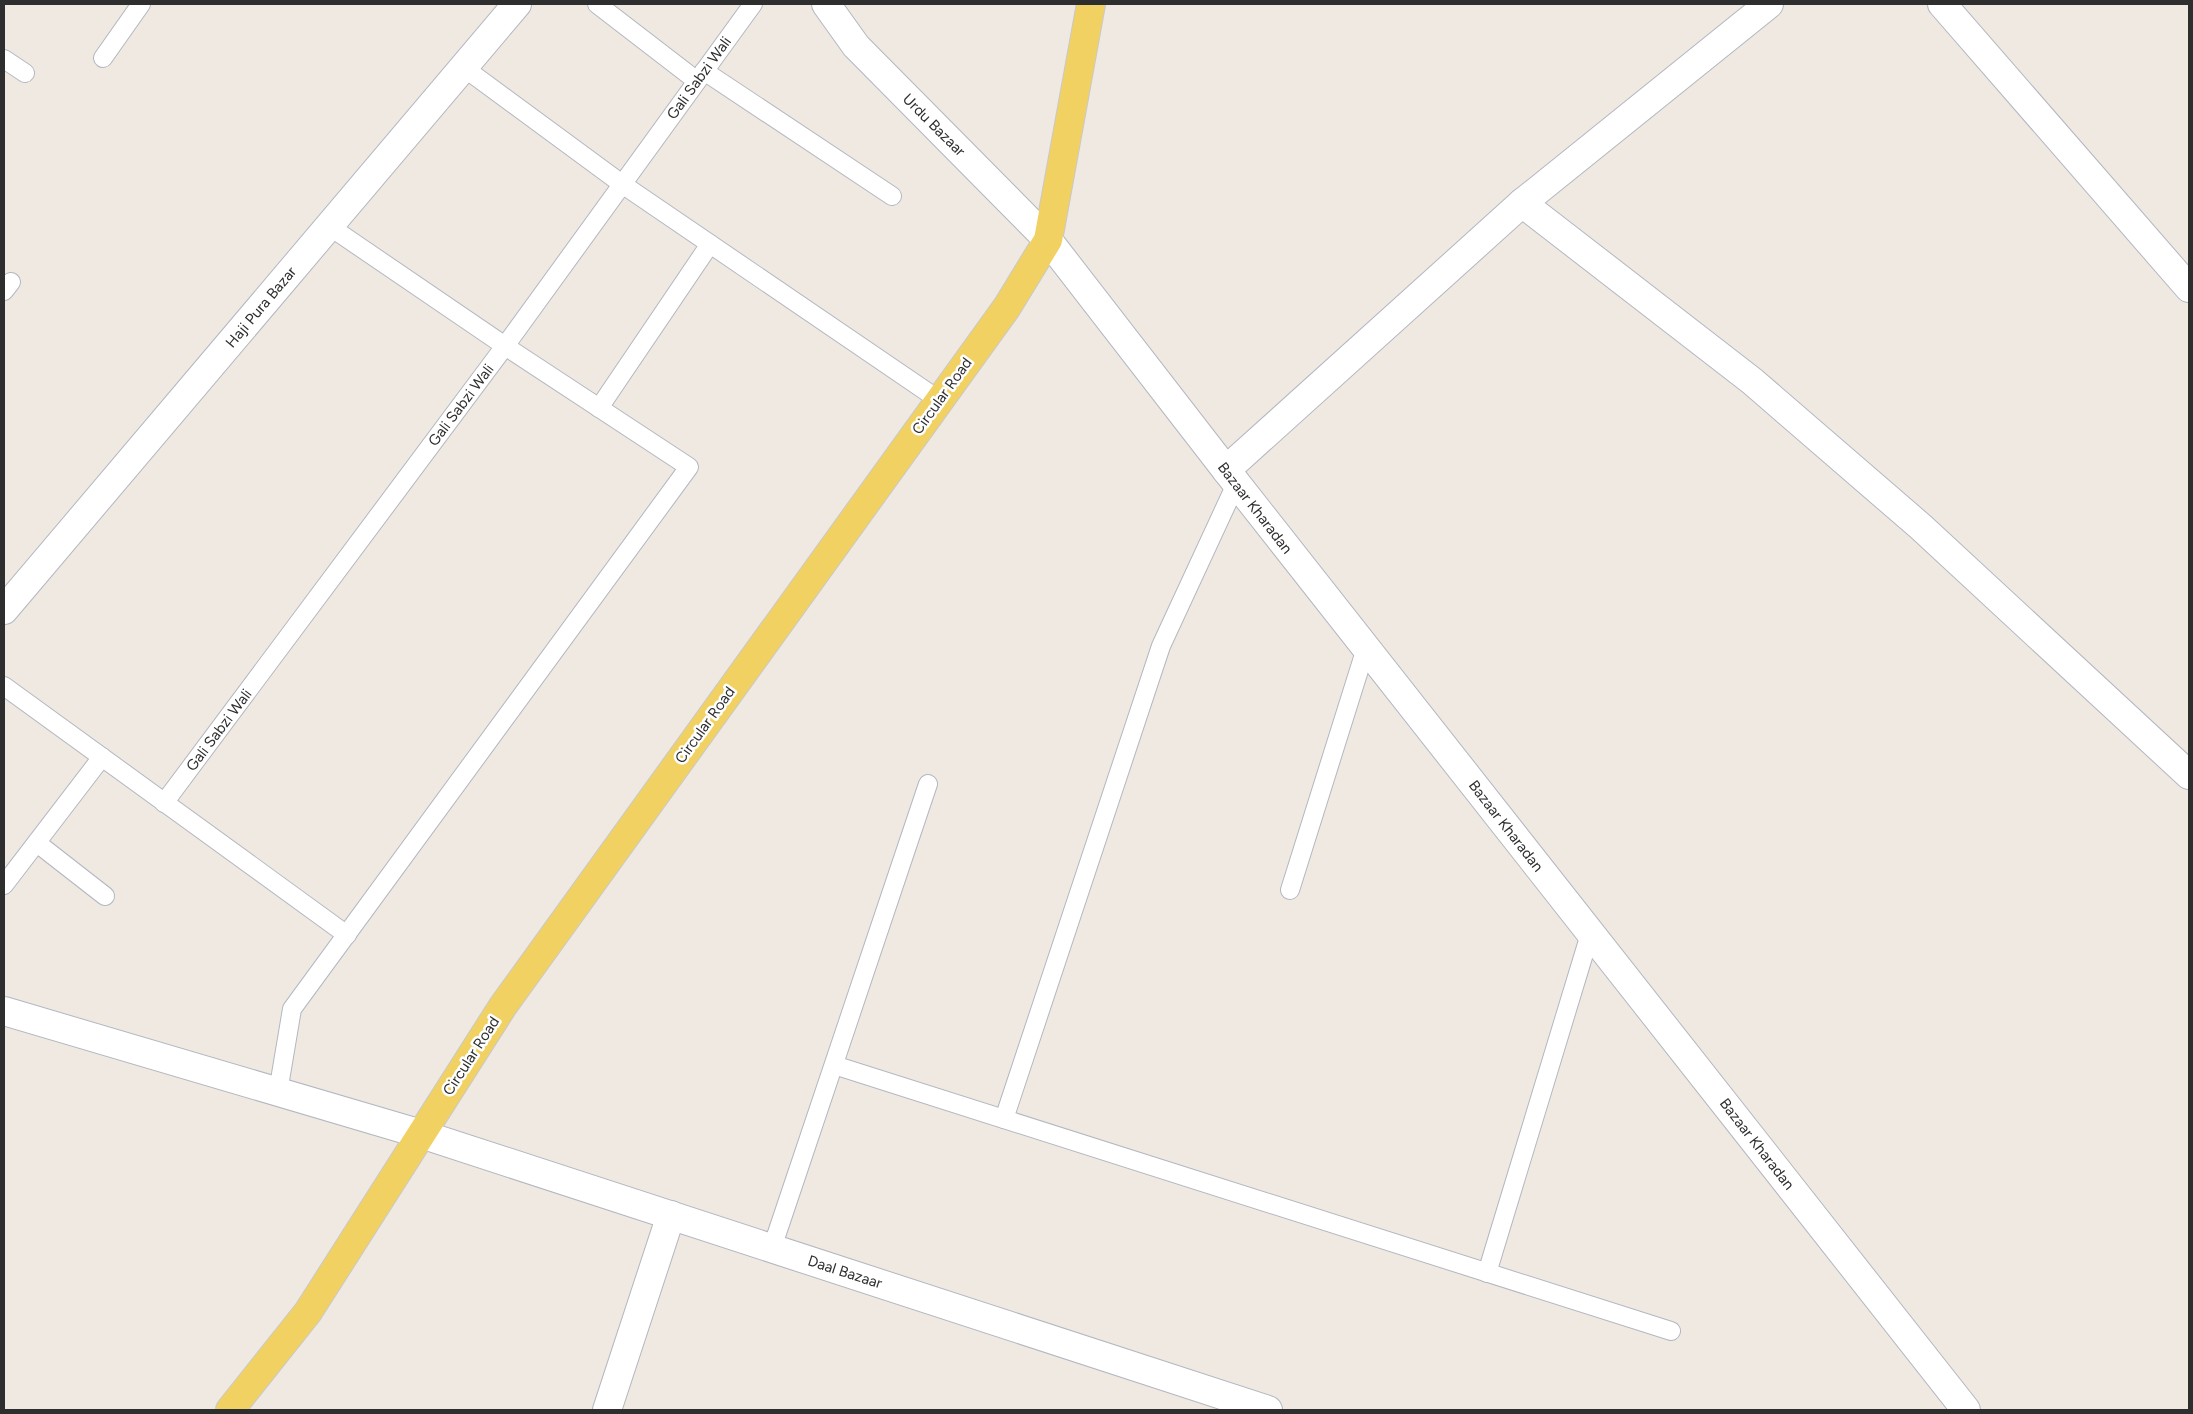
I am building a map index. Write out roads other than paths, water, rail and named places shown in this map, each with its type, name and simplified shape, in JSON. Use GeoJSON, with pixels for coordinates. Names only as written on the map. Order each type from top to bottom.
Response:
{"type":"FeatureCollection","features":[{"type":"Feature","properties":{"kind":"main road","name":"Circular Road"},"geometry":{"type":"LineString","coordinates":[[230,1410],[308,1312],[503,1006],[1007,307],[1048,240],[1092,4]]}},
{"type":"Feature","properties":{"kind":"street","name":"Urdu Bazaar"},"geometry":{"type":"LineString","coordinates":[[826,4],[856,46],[1048,240]]}},
{"type":"Feature","properties":{"kind":"street"},"geometry":{"type":"LineString","coordinates":[[1231,477],[1522,203],[1769,4]]}},
{"type":"Feature","properties":{"kind":"street"},"geometry":{"type":"LineString","coordinates":[[1942,4],[2189,288]]}},
{"type":"Feature","properties":{"kind":"street","name":"Haji Pura Bazar"},"geometry":{"type":"LineString","coordinates":[[4,610],[464,67],[508,7]]}},
{"type":"Feature","properties":{"kind":"street"},"geometry":{"type":"LineString","coordinates":[[1522,203],[1752,381],[1921,527],[2189,775]]}},
{"type":"Feature","properties":{"kind":"street","name":"Bazaar Kharadan"},"geometry":{"type":"LineString","coordinates":[[1048,240],[1231,477],[1966,1410]]}},
{"type":"Feature","properties":{"kind":"street","name":"Daal Bazaar"},"geometry":{"type":"LineString","coordinates":[[4,1012],[421,1134],[671,1215],[772,1248],[1194,1399],[1268,1410]]}},
{"type":"Feature","properties":{"kind":"street"},"geometry":{"type":"LineString","coordinates":[[607,1410],[671,1215]]}},
{"type":"Feature","properties":{"kind":"lane"},"geometry":{"type":"LineString","coordinates":[[103,58],[141,4]]}},
{"type":"Feature","properties":{"kind":"lane"},"geometry":{"type":"LineString","coordinates":[[597,4],[700,76],[892,196]]}},
{"type":"Feature","properties":{"kind":"lane","name":"Gali Sabzi Wali"},"geometry":{"type":"LineString","coordinates":[[164,803],[505,346],[753,4]]}},
{"type":"Feature","properties":{"kind":"lane"},"geometry":{"type":"LineString","coordinates":[[4,59],[26,73]]}},
{"type":"Feature","properties":{"kind":"lane"},"geometry":{"type":"LineString","coordinates":[[464,67],[622,184],[939,400]]}},
{"type":"Feature","properties":{"kind":"lane"},"geometry":{"type":"LineString","coordinates":[[278,1092],[292,1009],[690,467],[505,346],[329,226]]}},
{"type":"Feature","properties":{"kind":"lane"},"geometry":{"type":"LineString","coordinates":[[600,408],[710,244]]}},
{"type":"Feature","properties":{"kind":"lane"},"geometry":{"type":"LineString","coordinates":[[1004,1119],[1161,646],[1231,477]]}},
{"type":"Feature","properties":{"kind":"lane"},"geometry":{"type":"LineString","coordinates":[[1290,890],[1366,648]]}},
{"type":"Feature","properties":{"kind":"lane"},"geometry":{"type":"LineString","coordinates":[[4,686],[347,935]]}},
{"type":"Feature","properties":{"kind":"lane"},"geometry":{"type":"LineString","coordinates":[[4,885],[102,757]]}},
{"type":"Feature","properties":{"kind":"lane"},"geometry":{"type":"LineString","coordinates":[[772,1248],[928,784]]}},
{"type":"Feature","properties":{"kind":"lane"},"geometry":{"type":"LineString","coordinates":[[37,843],[105,896]]}},
{"type":"Feature","properties":{"kind":"lane"},"geometry":{"type":"LineString","coordinates":[[1487,1273],[1590,934]]}},
{"type":"Feature","properties":{"kind":"lane"},"geometry":{"type":"LineString","coordinates":[[834,1065],[1671,1332]]}}]}
